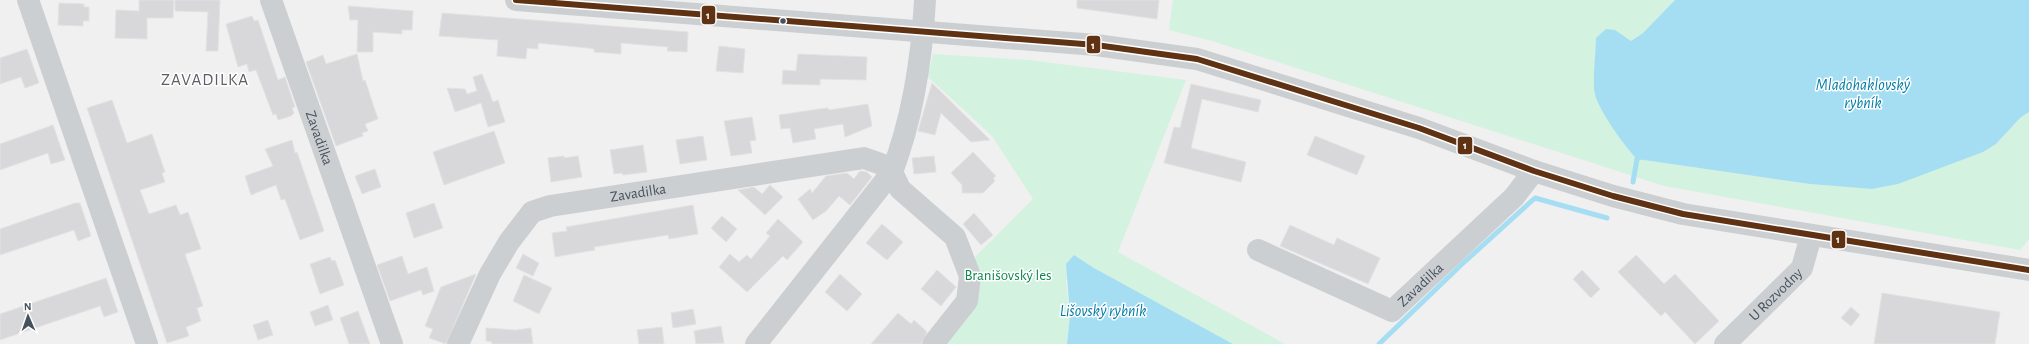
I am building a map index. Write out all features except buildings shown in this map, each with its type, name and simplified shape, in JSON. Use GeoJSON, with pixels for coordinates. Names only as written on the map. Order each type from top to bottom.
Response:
{"type":"FeatureCollection","features":[{"type":"Feature","properties":{"kind":"street"},"geometry":{"type":"LineString","coordinates":[[28,0],[147,344]]}},
{"type":"Feature","properties":{"kind":"street","name":"Zavadilka"},"geometry":{"type":"LineString","coordinates":[[271,0],[392,344]]}},
{"type":"Feature","properties":{"kind":"street"},"geometry":{"type":"LineString","coordinates":[[516,0],[923,30],[1096,45],[1197,59],[1419,128],[1534,171],[1613,196],[1683,214],[1811,236],[2029,270]]}},
{"type":"Feature","properties":{"kind":"street"},"geometry":{"type":"LineString","coordinates":[[756,344],[892,172],[900,150],[918,70],[925,0]]}},
{"type":"Feature","properties":{"kind":"street","name":"Zavadilka"},"geometry":{"type":"LineString","coordinates":[[458,344],[490,274],[509,242],[532,212],[550,206],[864,158],[882,164],[892,172]]}},
{"type":"Feature","properties":{"kind":"street","name":"Zavadilka"},"geometry":{"type":"LineString","coordinates":[[1258,250],[1392,311],[1514,197],[1534,171]]}},
{"type":"Feature","properties":{"kind":"street"},"geometry":{"type":"LineString","coordinates":[[892,172],[900,189],[955,237],[970,276],[967,301],[933,344]]}},
{"type":"Feature","properties":{"kind":"street","name":"U Rozvodny"},"geometry":{"type":"LineString","coordinates":[[1725,344],[1802,268],[1811,236]]}},
{"type":"Feature","properties":{"kind":"green space"},"geometry":{"type":"Polygon","coordinates":[[[1173,0],[1675,0],[1643,33],[1631,41],[1595,94],[1619,136],[1637,159],[1810,184],[1872,189],[1996,144],[2020,118],[2029,112],[2029,239],[2020,250],[1664,186],[1212,41],[1169,30],[1173,0]]]}},
{"type":"Feature","properties":{"kind":"green space","name":"Branišovský les"},"geometry":{"type":"Polygon","coordinates":[[[933,54],[1029,60],[1186,80],[1118,252],[1285,344],[1233,344],[1094,268],[1074,255],[1066,281],[1070,316],[1067,344],[942,344],[974,258],[1033,199],[992,136],[928,77],[933,54]]]}},
{"type":"Feature","properties":{"kind":"water","name":"Mladohaklovský rybník"},"geometry":{"type":"Polygon","coordinates":[[[1675,0],[2029,0],[2029,112],[2020,118],[1996,144],[1983,152],[1898,184],[1872,189],[1810,184],[1637,159],[1613,128],[1597,101],[1594,89],[1596,38],[1606,29],[1615,30],[1631,41],[1643,33],[1675,0]]]}},
{"type":"Feature","properties":{"kind":"water","name":"Lišovský rybník"},"geometry":{"type":"Polygon","coordinates":[[[1074,255],[1094,268],[1233,344],[1067,344],[1070,316],[1066,264],[1074,255]]]}},
{"type":"Feature","properties":{"kind":"waterway"},"geometry":{"type":"LineString","coordinates":[[1633,182],[1637,159],[1642,156]]}},
{"type":"Feature","properties":{"kind":"waterway"},"geometry":{"type":"LineString","coordinates":[[1379,344],[1461,265],[1535,198],[1607,218]]}},
{"type":"Feature","properties":{"kind":"transit line","name":"1"},"geometry":{"type":"LineString","coordinates":[[516,0],[1096,45],[1197,59],[1419,128],[1534,171],[1613,196],[1683,214],[2029,270]]}},
{"type":"Feature","properties":{"kind":"district","name":"ZAVADILKA"},"geometry":{"type":"Point","coordinates":[205,79]}}]}
